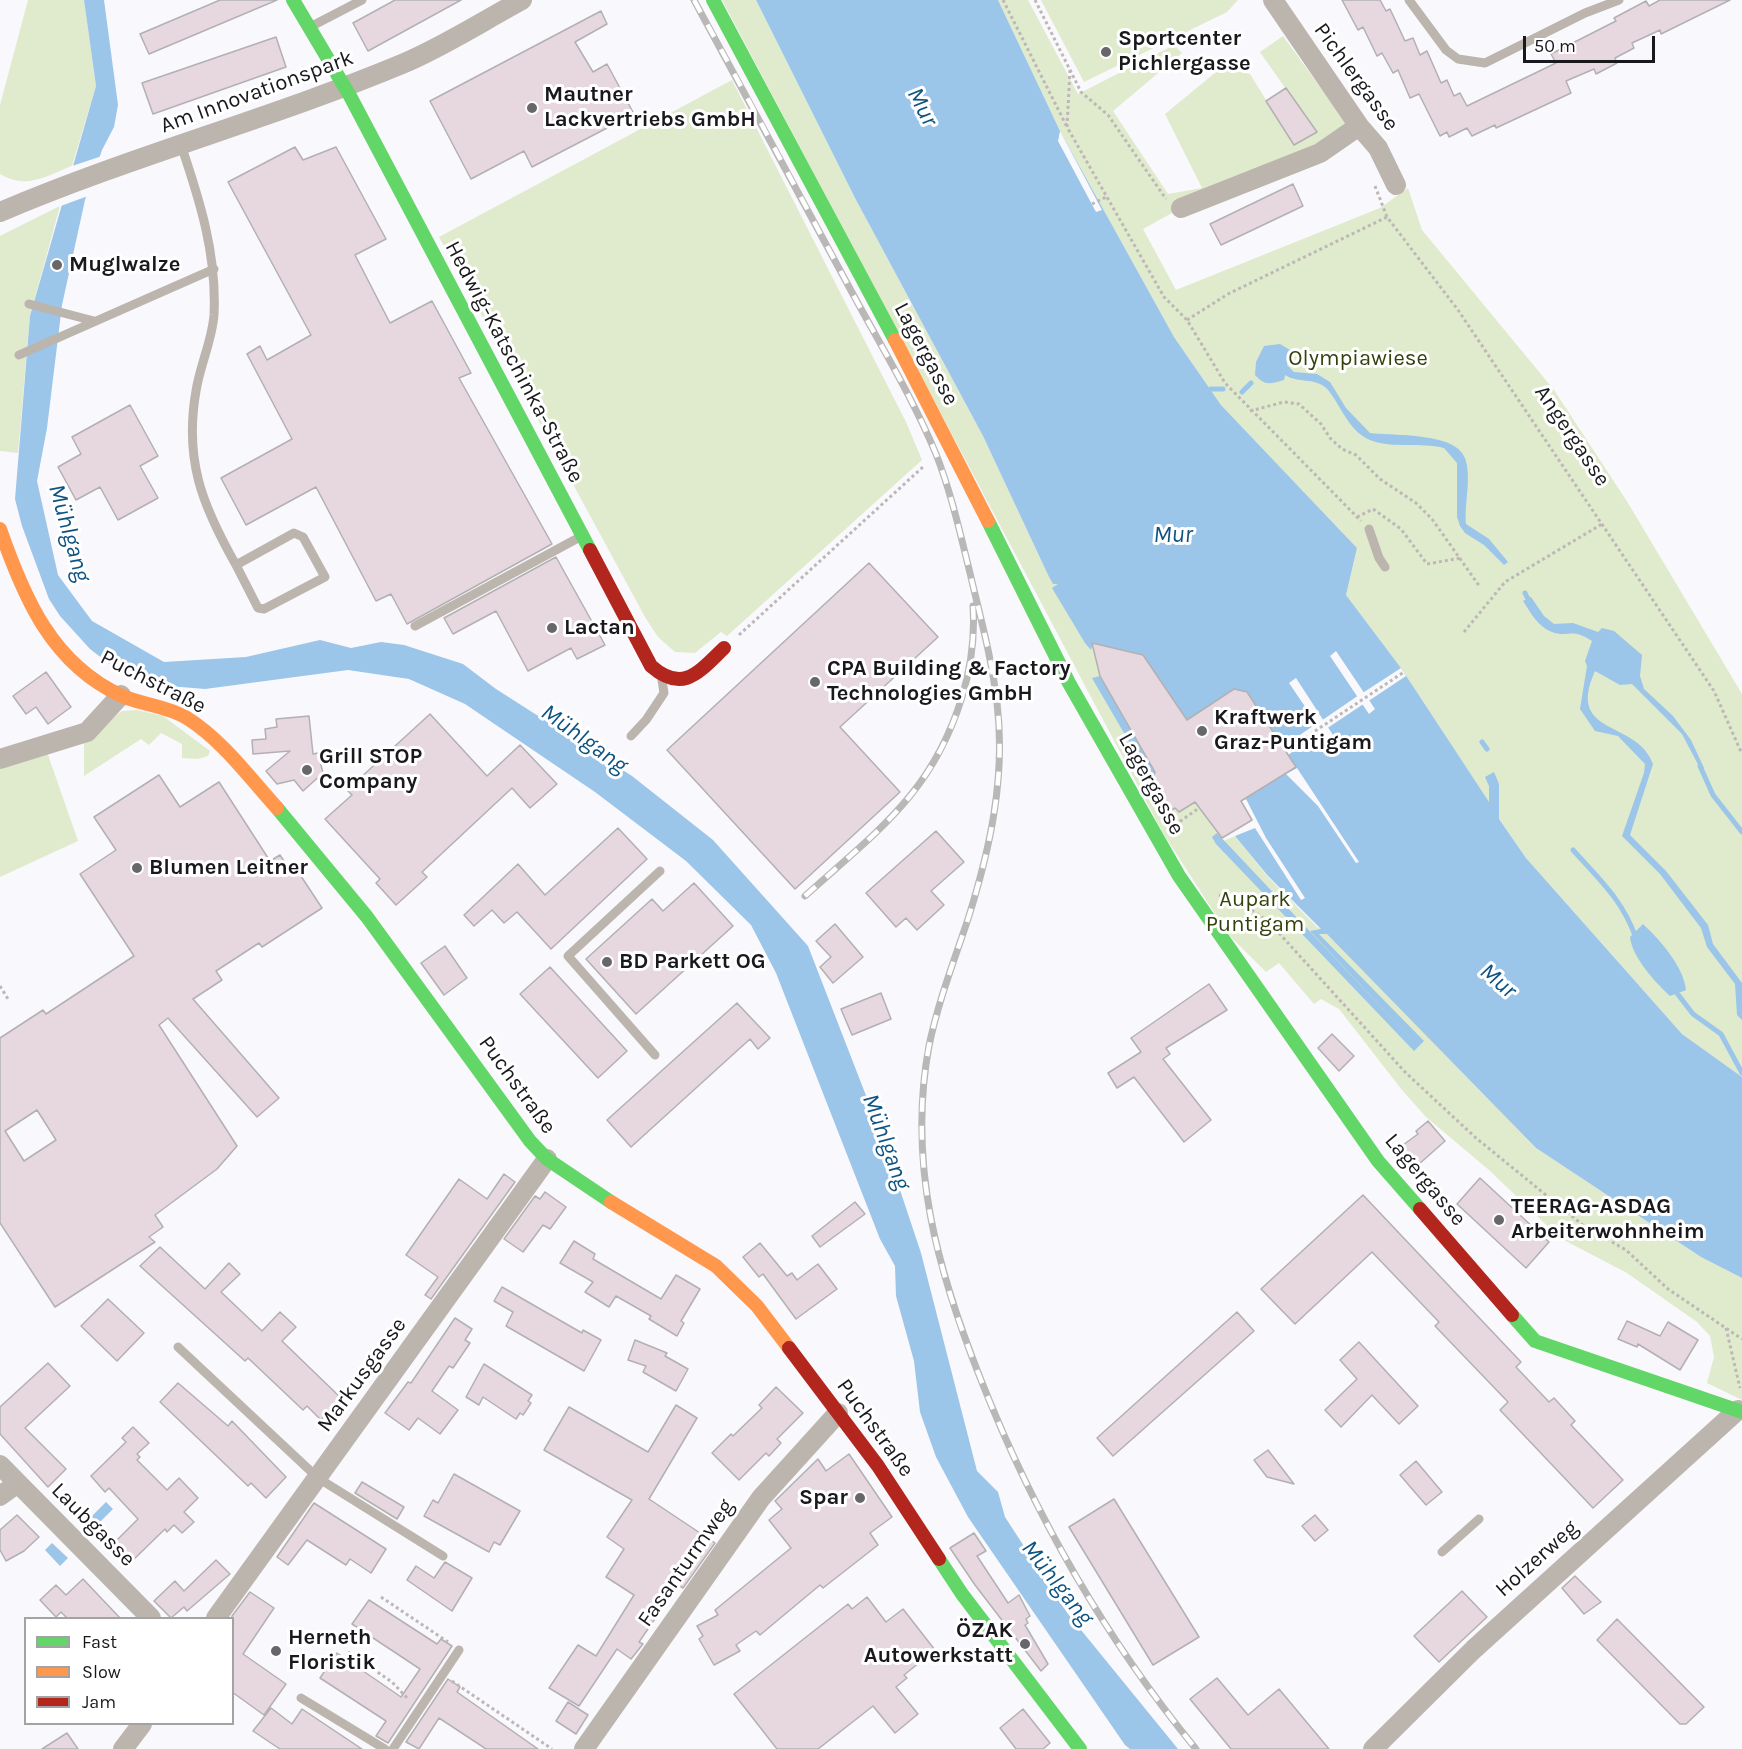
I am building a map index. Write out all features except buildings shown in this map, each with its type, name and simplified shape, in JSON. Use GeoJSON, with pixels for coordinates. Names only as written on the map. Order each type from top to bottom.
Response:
{"type":"FeatureCollection","features":[{"type":"Feature","properties":{"kind":"street","name":"Hedwig-Katschinka-Straße"},"geometry":{"type":"LineString","coordinates":[[293,0],[342,88],[350,96],[651,666],[662,678]]}},
{"type":"Feature","properties":{"kind":"street","name":"Am Innovationspark"},"geometry":{"type":"LineString","coordinates":[[0,212],[64,184],[181,145],[404,64],[522,0]]}},
{"type":"Feature","properties":{"kind":"street","name":"Lagergasse"},"geometry":{"type":"LineString","coordinates":[[712,0],[916,378],[1069,683],[1157,840],[1179,876],[1378,1161],[1535,1341],[1735,1409]]}},
{"type":"Feature","properties":{"kind":"street","name":"Pichlergasse"},"geometry":{"type":"LineString","coordinates":[[1272,0],[1359,126],[1378,148],[1396,185]]}},
{"type":"Feature","properties":{"kind":"street"},"geometry":{"type":"LineString","coordinates":[[1181,208],[1320,153],[1359,126]]}},
{"type":"Feature","properties":{"kind":"street","name":"Puchstraße"},"geometry":{"type":"LineString","coordinates":[[0,529],[21,590],[34,618],[51,642],[93,680],[122,695],[184,716],[202,729],[261,790],[368,915],[530,1141],[547,1159],[593,1191],[716,1266],[757,1306],[889,1482],[962,1594],[1080,1749]]}},
{"type":"Feature","properties":{"kind":"street"},"geometry":{"type":"LineString","coordinates":[[662,678],[678,682],[693,676],[724,648]]}},
{"type":"Feature","properties":{"kind":"street"},"geometry":{"type":"LineString","coordinates":[[0,759],[87,732],[122,695]]}},
{"type":"Feature","properties":{"kind":"street","name":"Markusgasse"},"geometry":{"type":"LineString","coordinates":[[217,1617],[547,1159]]}},
{"type":"Feature","properties":{"kind":"street","name":"Holzerweg"},"geometry":{"type":"LineString","coordinates":[[1373,1749],[1474,1649],[1735,1409]]}},
{"type":"Feature","properties":{"kind":"street","name":"Fasanturmweg"},"geometry":{"type":"LineString","coordinates":[[584,1749],[761,1498],[838,1413]]}},
{"type":"Feature","properties":{"kind":"street","name":"Laubgasse"},"geometry":{"type":"LineString","coordinates":[[0,1465],[150,1617]]}},
{"type":"Feature","properties":{"kind":"street"},"geometry":{"type":"LineString","coordinates":[[0,1496],[18,1484]]}},
{"type":"Feature","properties":{"kind":"street"},"geometry":{"type":"LineString","coordinates":[[123,1749],[141,1725]]}},
{"type":"Feature","properties":{"kind":"lane"},"geometry":{"type":"LineString","coordinates":[[308,28],[362,0]]}},
{"type":"Feature","properties":{"kind":"lane"},"geometry":{"type":"LineString","coordinates":[[1408,0],[1446,50],[1458,59],[1485,63],[1585,13],[1619,0]]}},
{"type":"Feature","properties":{"kind":"lane"},"geometry":{"type":"LineString","coordinates":[[181,145],[201,201],[214,268],[214,316],[196,389],[192,430],[196,477],[217,531],[258,608],[264,609],[325,577],[303,537],[294,533],[236,565]]}},
{"type":"Feature","properties":{"kind":"lane"},"geometry":{"type":"LineString","coordinates":[[19,355],[214,268]]}},
{"type":"Feature","properties":{"kind":"lane"},"geometry":{"type":"LineString","coordinates":[[29,304],[94,321]]}},
{"type":"Feature","properties":{"kind":"lane"},"geometry":{"type":"LineString","coordinates":[[1369,529],[1385,567]]}},
{"type":"Feature","properties":{"kind":"lane"},"geometry":{"type":"LineString","coordinates":[[416,626],[582,536]]}},
{"type":"Feature","properties":{"kind":"lane"},"geometry":{"type":"LineString","coordinates":[[631,736],[646,720],[664,693],[662,678]]}},
{"type":"Feature","properties":{"kind":"lane"},"geometry":{"type":"LineString","coordinates":[[654,1055],[568,956],[660,871]]}},
{"type":"Feature","properties":{"kind":"lane"},"geometry":{"type":"LineString","coordinates":[[178,1347],[318,1478],[443,1556]]}},
{"type":"Feature","properties":{"kind":"lane"},"geometry":{"type":"LineString","coordinates":[[1442,1552],[1479,1520]]}},
{"type":"Feature","properties":{"kind":"lane"},"geometry":{"type":"LineString","coordinates":[[393,1749],[459,1650]]}},
{"type":"Feature","properties":{"kind":"lane"},"geometry":{"type":"LineString","coordinates":[[301,1698],[385,1749]]}},
{"type":"Feature","properties":{"kind":"path"},"geometry":{"type":"LineString","coordinates":[[1003,0],[1067,127],[1164,297],[1187,320],[1225,383],[1250,411],[1369,529]]}},
{"type":"Feature","properties":{"kind":"path"},"geometry":{"type":"LineString","coordinates":[[1035,0],[1081,92],[1108,115],[1163,198],[1181,208]]}},
{"type":"Feature","properties":{"kind":"path"},"geometry":{"type":"LineString","coordinates":[[1067,127],[1070,70]]}},
{"type":"Feature","properties":{"kind":"path","name":"Angergasse"},"geometry":{"type":"LineString","coordinates":[[1374,181],[1380,204],[1387,217],[1458,310],[1714,691],[1742,754]]}},
{"type":"Feature","properties":{"kind":"path"},"geometry":{"type":"LineString","coordinates":[[1092,204],[1108,196]]}},
{"type":"Feature","properties":{"kind":"path"},"geometry":{"type":"LineString","coordinates":[[1187,320],[1228,294],[1387,217]]}},
{"type":"Feature","properties":{"kind":"path"},"geometry":{"type":"LineString","coordinates":[[1250,411],[1284,402],[1299,404],[1321,424],[1329,438],[1342,449],[1356,455],[1380,479],[1416,503],[1432,519],[1479,586]]}},
{"type":"Feature","properties":{"kind":"path"},"geometry":{"type":"LineString","coordinates":[[724,648],[924,466]]}},
{"type":"Feature","properties":{"kind":"path"},"geometry":{"type":"LineString","coordinates":[[1357,517],[1373,509],[1401,529],[1427,564],[1461,558]]}},
{"type":"Feature","properties":{"kind":"path"},"geometry":{"type":"LineString","coordinates":[[1464,632],[1505,582],[1602,524]]}},
{"type":"Feature","properties":{"kind":"path"},"geometry":{"type":"LineString","coordinates":[[1285,751],[1404,672]]}},
{"type":"Feature","properties":{"kind":"path"},"geometry":{"type":"LineString","coordinates":[[1170,828],[1199,808]]}},
{"type":"Feature","properties":{"kind":"path"},"geometry":{"type":"LineString","coordinates":[[1210,891],[1244,905],[1269,922],[1405,1072],[1476,1138],[1584,1226],[1626,1250],[1668,1289],[1742,1339]]}},
{"type":"Feature","properties":{"kind":"path"},"geometry":{"type":"LineString","coordinates":[[0,986],[8,999]]}},
{"type":"Feature","properties":{"kind":"path"},"geometry":{"type":"LineString","coordinates":[[1726,1328],[1740,1388],[1735,1409]]}},
{"type":"Feature","properties":{"kind":"path"},"geometry":{"type":"LineString","coordinates":[[381,1597],[459,1650]]}},
{"type":"Feature","properties":{"kind":"path"},"geometry":{"type":"LineString","coordinates":[[348,1652],[392,1682],[401,1694],[421,1708]]}},
{"type":"Feature","properties":{"kind":"path"},"geometry":{"type":"LineString","coordinates":[[443,1674],[552,1749]]}},
{"type":"Feature","properties":{"kind":"green space"},"geometry":{"type":"Polygon","coordinates":[[[28,0],[84,0],[96,86],[72,166],[36,180],[19,181],[0,174],[0,105],[28,0]]]}},
{"type":"Feature","properties":{"kind":"green space","name":"Aupark Puntigam"},"geometry":{"type":"Polygon","coordinates":[[[722,0],[756,0],[855,198],[983,436],[1049,577],[1053,584],[1058,584],[1093,648],[1100,676],[1155,772],[1153,779],[1171,810],[1175,808],[1179,812],[1195,802],[1223,841],[1235,836],[1268,877],[1317,927],[1324,930],[1536,1148],[1701,1257],[1742,1278],[1742,1400],[1707,1383],[1714,1357],[1710,1336],[1697,1322],[1627,1273],[1560,1238],[1489,1170],[1426,1117],[1339,1009],[1321,999],[1314,1004],[1279,963],[1266,972],[1228,934],[1163,833],[722,0]]]}},
{"type":"Feature","properties":{"kind":"green space","name":"Olympiawiese"},"geometry":{"type":"Polygon","coordinates":[[[998,0],[1028,0],[1078,94],[1174,45],[1182,53],[1113,111],[1168,194],[1202,188],[1165,114],[1221,68],[1250,74],[1294,145],[1316,132],[1260,52],[1283,36],[1347,124],[1359,126],[1181,208],[1143,229],[1176,290],[1380,208],[1408,188],[1422,230],[1554,390],[1628,503],[1742,694],[1742,1077],[1682,1034],[1526,858],[1499,819],[1499,785],[1489,786],[1489,803],[1401,668],[1346,595],[1357,548],[1221,405],[1174,337],[1060,131],[998,0]]]}},
{"type":"Feature","properties":{"kind":"green space","name":"Sportcenter Pichlergasse"},"geometry":{"type":"Polygon","coordinates":[[[1041,0],[1238,0],[1227,12],[1084,82],[1041,0]]]}},
{"type":"Feature","properties":{"kind":"green space"},"geometry":{"type":"Polygon","coordinates":[[[732,80],[906,422],[922,460],[727,636],[721,632],[695,653],[675,652],[658,637],[645,617],[439,237],[732,80]]]}},
{"type":"Feature","properties":{"kind":"green space"},"geometry":{"type":"Polygon","coordinates":[[[60,206],[30,316],[18,453],[0,451],[0,236],[60,206]]]}},
{"type":"Feature","properties":{"kind":"green space"},"geometry":{"type":"Polygon","coordinates":[[[137,710],[163,716],[210,751],[208,756],[198,759],[182,758],[182,744],[161,733],[149,745],[141,739],[84,776],[84,739],[122,711],[137,710]]]}},
{"type":"Feature","properties":{"kind":"green space"},"geometry":{"type":"Polygon","coordinates":[[[47,752],[78,841],[0,877],[0,768],[47,752]]]}},
{"type":"Feature","properties":{"kind":"water","name":"Mühlgang"},"geometry":{"type":"Polygon","coordinates":[[[84,0],[104,0],[118,105],[114,127],[102,150],[85,200],[62,305],[47,428],[37,481],[58,575],[92,621],[164,662],[246,657],[320,640],[351,648],[381,642],[404,645],[463,664],[496,689],[632,776],[713,840],[808,946],[884,1142],[921,1253],[977,1471],[998,1492],[1005,1517],[1068,1614],[1178,1749],[1130,1749],[1125,1745],[968,1517],[936,1457],[920,1412],[914,1361],[896,1296],[895,1266],[880,1239],[776,973],[751,925],[686,861],[595,792],[465,704],[409,679],[348,670],[205,689],[152,688],[121,673],[90,649],[60,616],[49,599],[22,526],[15,499],[30,316],[96,86],[84,0]]]}},
{"type":"Feature","properties":{"kind":"water","name":"Mur"},"geometry":{"type":"Polygon","coordinates":[[[756,0],[998,0],[1060,131],[1174,337],[1221,405],[1357,548],[1346,595],[1401,668],[1489,802],[1489,786],[1485,777],[1494,772],[1499,784],[1499,819],[1526,858],[1682,1034],[1742,1077],[1742,1278],[1701,1257],[1536,1148],[1327,934],[1319,934],[1424,1041],[1414,1051],[1216,844],[1212,837],[1217,833],[1415,1043],[1310,931],[1321,929],[1268,876],[1235,836],[1255,828],[1301,900],[1305,898],[1266,838],[1246,799],[1241,801],[1143,655],[1093,643],[1091,650],[1085,643],[1052,588],[1058,584],[1053,584],[1049,577],[983,436],[855,198],[756,0]],[[1336,651],[1330,656],[1369,714],[1375,709],[1336,651]],[[1296,678],[1289,683],[1327,739],[1333,735],[1296,678]],[[1297,768],[1286,774],[1318,806],[1356,863],[1359,862],[1297,768]]]}},
{"type":"Feature","properties":{"kind":"water"},"geometry":{"type":"Polygon","coordinates":[[[1280,344],[1290,350],[1287,365],[1294,372],[1317,374],[1330,382],[1346,408],[1370,433],[1437,439],[1459,450],[1465,458],[1468,474],[1466,524],[1489,539],[1508,562],[1504,565],[1484,545],[1465,533],[1460,526],[1457,517],[1457,463],[1444,448],[1388,444],[1370,440],[1355,429],[1330,392],[1321,384],[1285,375],[1284,380],[1271,383],[1259,379],[1255,375],[1256,362],[1264,346],[1280,344]]]}},
{"type":"Feature","properties":{"kind":"water"},"geometry":{"type":"Polygon","coordinates":[[[1531,597],[1544,616],[1554,624],[1573,623],[1598,632],[1602,628],[1614,631],[1642,655],[1640,676],[1644,689],[1673,716],[1691,740],[1704,768],[1701,770],[1682,734],[1632,684],[1620,685],[1595,671],[1588,692],[1589,707],[1596,718],[1633,740],[1645,750],[1653,764],[1630,835],[1666,871],[1708,925],[1713,944],[1742,983],[1742,1020],[1737,1015],[1735,984],[1707,947],[1701,928],[1660,874],[1622,836],[1645,764],[1618,736],[1595,731],[1580,709],[1587,666],[1585,661],[1592,641],[1575,634],[1557,634],[1542,626],[1523,601],[1531,597]]]}},
{"type":"Feature","properties":{"kind":"water"},"geometry":{"type":"Polygon","coordinates":[[[1100,676],[1155,772],[1149,776],[1092,678],[1100,676]]]}},
{"type":"Feature","properties":{"kind":"water"},"geometry":{"type":"Polygon","coordinates":[[[1643,924],[1664,946],[1676,963],[1686,990],[1670,996],[1640,961],[1630,937],[1643,924]]]}},
{"type":"Feature","properties":{"kind":"water"},"geometry":{"type":"Polygon","coordinates":[[[106,1502],[113,1509],[94,1528],[87,1521],[106,1502]]]}},
{"type":"Feature","properties":{"kind":"water"},"geometry":{"type":"Polygon","coordinates":[[[52,1543],[68,1558],[60,1566],[45,1550],[52,1543]]]}},
{"type":"Feature","properties":{"kind":"pier"},"geometry":{"type":"Polygon","coordinates":[[[1060,131],[1102,210],[1096,212],[1058,141],[1060,131]]]}},
{"type":"Feature","properties":{"kind":"pier"},"geometry":{"type":"Polygon","coordinates":[[[102,156],[88,196],[58,207],[69,167],[102,156]]]}},
{"type":"Feature","properties":{"kind":"pier"},"geometry":{"type":"Polygon","coordinates":[[[1401,668],[1406,676],[1367,702],[1361,694],[1401,668]]]}},
{"type":"Feature","properties":{"kind":"pier"},"geometry":{"type":"Polygon","coordinates":[[[1359,695],[1365,703],[1326,729],[1321,721],[1359,695]]]}},
{"type":"Feature","properties":{"kind":"pier"},"geometry":{"type":"Polygon","coordinates":[[[1319,722],[1324,730],[1288,755],[1282,747],[1319,722]]]}},
{"type":"Feature","properties":{"kind":"waterway"},"geometry":{"type":"LineString","coordinates":[[1242,392],[1251,383]]}},
{"type":"Feature","properties":{"kind":"waterway"},"geometry":{"type":"LineString","coordinates":[[1206,392],[1211,389],[1223,389]]}},
{"type":"Feature","properties":{"kind":"waterway"},"geometry":{"type":"LineString","coordinates":[[1525,593],[1531,605]]}},
{"type":"Feature","properties":{"kind":"waterway"},"geometry":{"type":"LineString","coordinates":[[1482,742],[1487,749]]}},
{"type":"Feature","properties":{"kind":"waterway"},"geometry":{"type":"LineString","coordinates":[[1700,766],[1713,795],[1742,832]]}},
{"type":"Feature","properties":{"kind":"waterway"},"geometry":{"type":"LineString","coordinates":[[1573,850],[1617,901],[1636,938]]}},
{"type":"Feature","properties":{"kind":"waterway"},"geometry":{"type":"LineString","coordinates":[[1673,988],[1693,1014],[1721,1034],[1742,1073]]}},
{"type":"Feature","properties":{"kind":"railway"},"geometry":{"type":"LineString","coordinates":[[694,0],[927,432],[951,498],[989,654],[999,731],[998,785],[994,813],[976,893],[933,1030],[923,1090],[924,1175],[940,1258],[981,1380],[1024,1479],[1048,1526],[1074,1573],[1131,1663],[1196,1749]]}},
{"type":"Feature","properties":{"kind":"railway"},"geometry":{"type":"LineString","coordinates":[[805,896],[878,830],[918,785],[935,760],[950,731],[965,686],[973,640],[973,606]]}},
{"type":"Feature","properties":{"kind":"traffic: fast"},"geometry":{"type":"LineString","coordinates":[[293,0],[350,96],[590,550]]}},
{"type":"Feature","properties":{"kind":"traffic: fast"},"geometry":{"type":"LineString","coordinates":[[713,0],[895,340]]}},
{"type":"Feature","properties":{"kind":"traffic: fast"},"geometry":{"type":"LineString","coordinates":[[988,521],[1069,683],[1179,876],[1378,1161],[1420,1209]]}},
{"type":"Feature","properties":{"kind":"traffic: fast"},"geometry":{"type":"LineString","coordinates":[[277,808],[367,917],[530,1141],[547,1159],[611,1202]]}},
{"type":"Feature","properties":{"kind":"traffic: fast"},"geometry":{"type":"LineString","coordinates":[[1512,1315],[1535,1341],[1742,1412]]}},
{"type":"Feature","properties":{"kind":"traffic: fast"},"geometry":{"type":"LineString","coordinates":[[939,1559],[962,1594],[1080,1749]]}},
{"type":"Feature","properties":{"kind":"traffic: slow"},"geometry":{"type":"LineString","coordinates":[[895,340],[988,521]]}},
{"type":"Feature","properties":{"kind":"traffic: slow"},"geometry":{"type":"LineString","coordinates":[[0,529],[19,580],[31,604],[59,647],[77,666],[122,696],[171,711],[200,727],[235,760],[277,808]]}},
{"type":"Feature","properties":{"kind":"traffic: slow"},"geometry":{"type":"LineString","coordinates":[[611,1202],[716,1266],[757,1306],[789,1348]]}},
{"type":"Feature","properties":{"kind":"traffic: jam"},"geometry":{"type":"LineString","coordinates":[[590,550],[651,666],[662,674],[682,679],[698,672],[724,648]]}},
{"type":"Feature","properties":{"kind":"traffic: jam"},"geometry":{"type":"LineString","coordinates":[[1420,1209],[1512,1315]]}},
{"type":"Feature","properties":{"kind":"traffic: jam"},"geometry":{"type":"LineString","coordinates":[[789,1348],[878,1466],[939,1559]]}},
{"type":"Feature","properties":{"kind":"place","name":"Sportcenter Pichlergasse"},"geometry":{"type":"Point","coordinates":[1106,52]}},
{"type":"Feature","properties":{"kind":"place","name":"Mautner Lackvertriebs GmbH"},"geometry":{"type":"Point","coordinates":[532,108]}},
{"type":"Feature","properties":{"kind":"place","name":"Muglwalze"},"geometry":{"type":"Point","coordinates":[57,265]}},
{"type":"Feature","properties":{"kind":"place","name":"Lactan"},"geometry":{"type":"Point","coordinates":[552,628]}},
{"type":"Feature","properties":{"kind":"place","name":"CPA Building & Factory Technologies GmbH"},"geometry":{"type":"Point","coordinates":[815,682]}},
{"type":"Feature","properties":{"kind":"place","name":"Kraftwerk Graz-Puntigam"},"geometry":{"type":"Point","coordinates":[1202,731]}},
{"type":"Feature","properties":{"kind":"place","name":"Grill STOP Company"},"geometry":{"type":"Point","coordinates":[307,770]}},
{"type":"Feature","properties":{"kind":"place","name":"Blumen Leitner"},"geometry":{"type":"Point","coordinates":[137,868]}},
{"type":"Feature","properties":{"kind":"place","name":"BD Parkett OG"},"geometry":{"type":"Point","coordinates":[607,962]}},
{"type":"Feature","properties":{"kind":"place","name":"TEERAG-ASDAG Arbeiterwohnheim"},"geometry":{"type":"Point","coordinates":[1499,1220]}},
{"type":"Feature","properties":{"kind":"place","name":"Spar"},"geometry":{"type":"Point","coordinates":[860,1498]}},
{"type":"Feature","properties":{"kind":"place","name":"ÖZAK Autowerkstatt"},"geometry":{"type":"Point","coordinates":[1025,1644]}},
{"type":"Feature","properties":{"kind":"place","name":"Herneth Floristik"},"geometry":{"type":"Point","coordinates":[276,1651]}}]}
